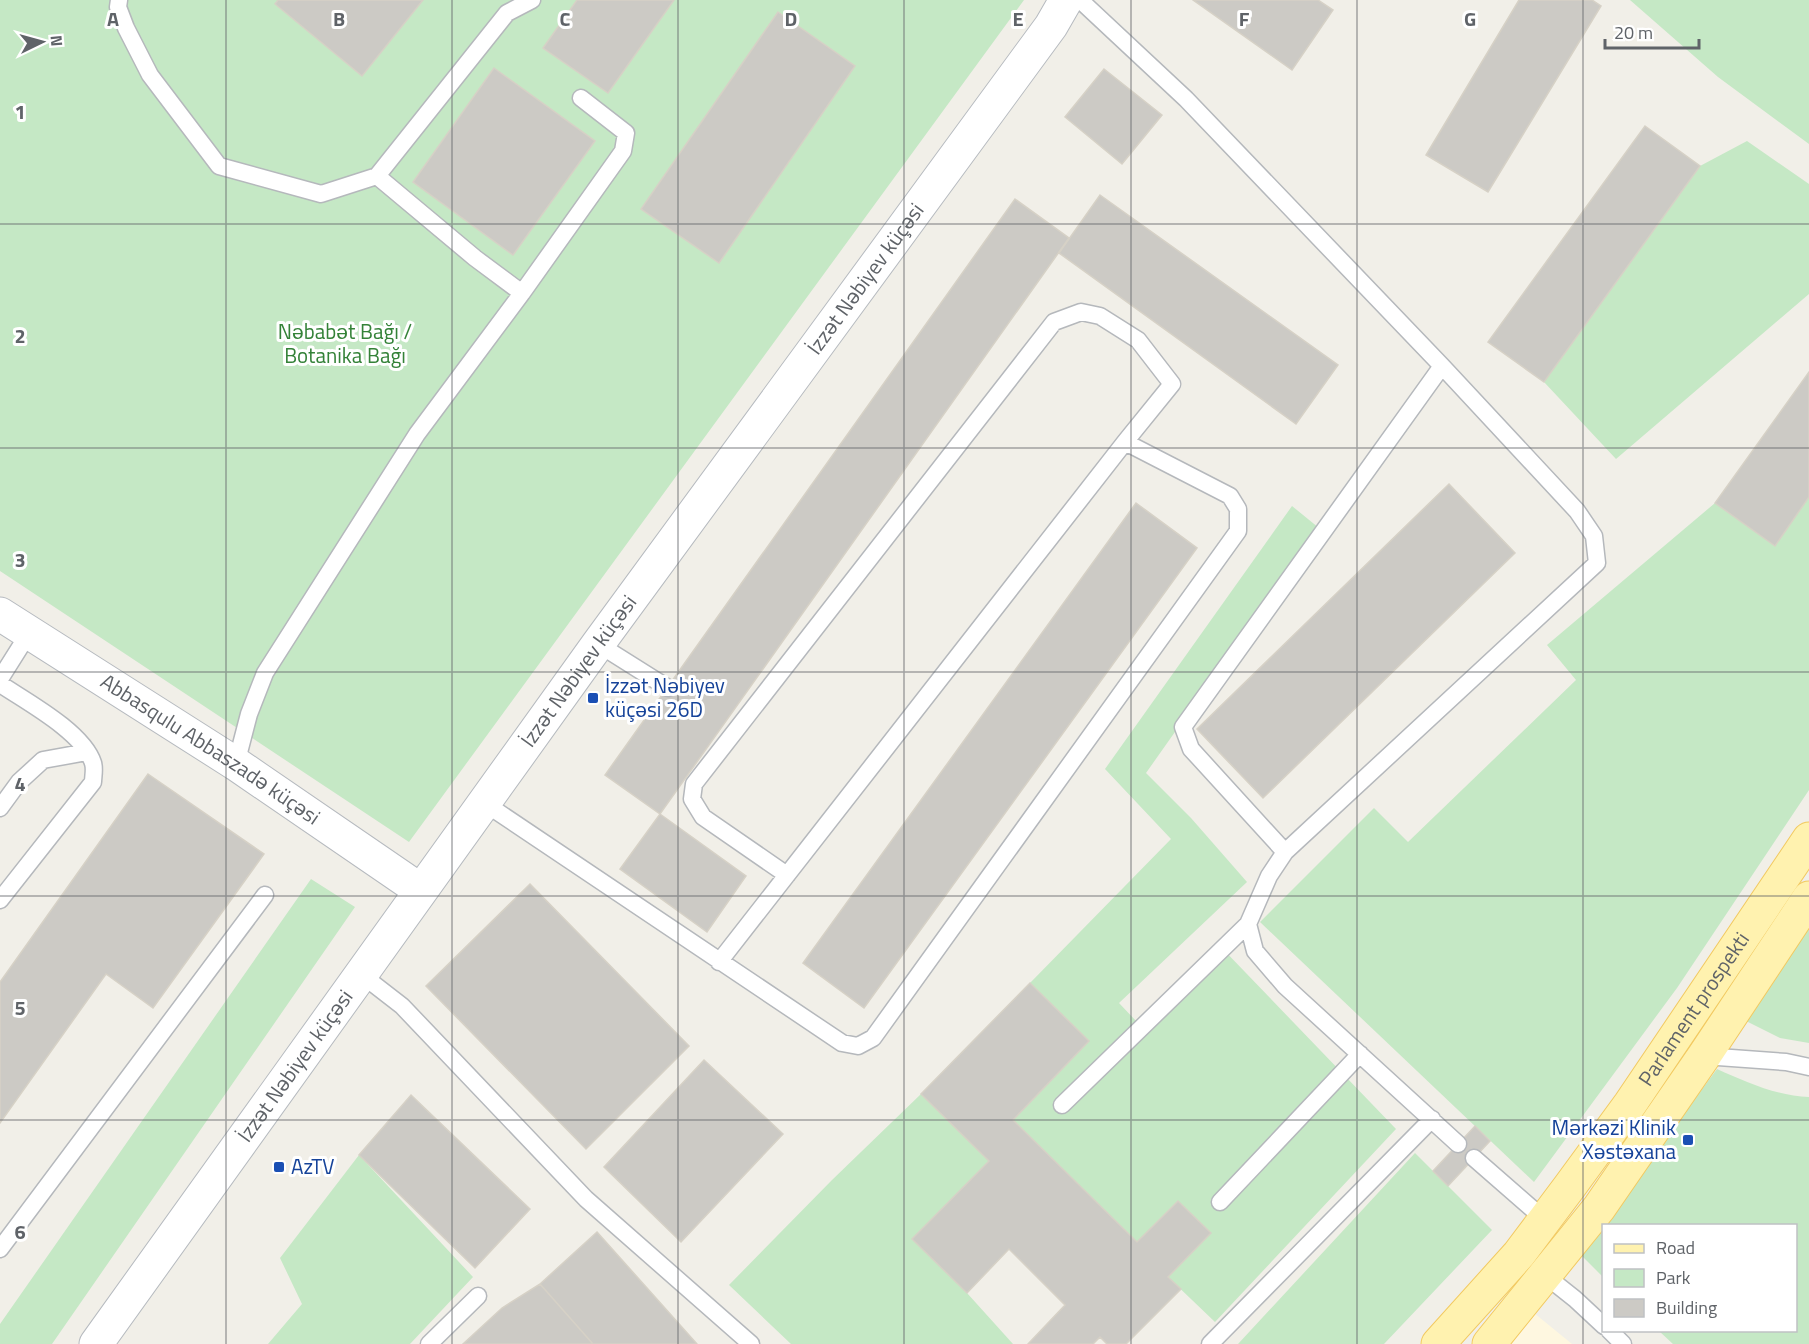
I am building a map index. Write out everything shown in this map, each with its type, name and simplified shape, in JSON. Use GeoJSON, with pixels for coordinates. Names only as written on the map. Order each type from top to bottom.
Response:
{"type":"FeatureCollection","features":[{"type":"Feature","properties":{"kind":"main road","name":"İzzət Nəbiyev küçəsi"},"geometry":{"type":"LineString","coordinates":[[96,1344],[362,975],[483,802],[1052,26],[1084,2]]}},
{"type":"Feature","properties":{"kind":"main road","name":"Abbasqulu Abbaszadə küçəsi"},"geometry":{"type":"LineString","coordinates":[[0,614],[236,764],[420,890]]}},
{"type":"Feature","properties":{"kind":"main road","name":"Parlament prospekti"},"geometry":{"type":"LineString","coordinates":[[1438,1344],[1519,1254],[1545,1220],[1636,1095],[1809,839]]}},
{"type":"Feature","properties":{"kind":"main road","name":"Parlament prospekti"},"geometry":{"type":"LineString","coordinates":[[1489,1344],[1599,1208],[1809,898]]}},
{"type":"Feature","properties":{"kind":"lane"},"geometry":{"type":"LineString","coordinates":[[117,2],[126,28],[150,75],[219,166],[321,194],[376,177],[507,13],[532,0]]}},
{"type":"Feature","properties":{"kind":"lane"},"geometry":{"type":"LineString","coordinates":[[1062,1105],[1248,924],[1269,876],[1285,852],[1597,563],[1594,536],[1577,511],[1442,366],[1186,99],[1084,2]]}},
{"type":"Feature","properties":{"kind":"lane"},"geometry":{"type":"LineString","coordinates":[[236,764],[249,714],[265,673],[417,434],[522,293],[623,151],[626,133],[581,98]]}},
{"type":"Feature","properties":{"kind":"lane"},"geometry":{"type":"LineString","coordinates":[[376,177],[475,258],[522,293]]}},
{"type":"Feature","properties":{"kind":"lane"},"geometry":{"type":"LineString","coordinates":[[719,962],[1172,384],[1138,340],[1100,316],[1081,312],[1054,322],[729,727],[694,784],[692,799],[703,817],[786,875]]}},
{"type":"Feature","properties":{"kind":"lane"},"geometry":{"type":"LineString","coordinates":[[1285,852],[1191,749],[1183,727],[1442,366]]}},
{"type":"Feature","properties":{"kind":"lane"},"geometry":{"type":"LineString","coordinates":[[483,802],[842,1043],[858,1046],[873,1038],[1238,531],[1238,509],[1230,496],[1125,442]]}},
{"type":"Feature","properties":{"kind":"lane"},"geometry":{"type":"LineString","coordinates":[[0,679],[29,633]]}},
{"type":"Feature","properties":{"kind":"lane"},"geometry":{"type":"LineString","coordinates":[[598,644],[668,688]]}},
{"type":"Feature","properties":{"kind":"lane"},"geometry":{"type":"LineString","coordinates":[[0,684],[65,728],[87,752],[93,765],[93,782],[0,900]]}},
{"type":"Feature","properties":{"kind":"lane"},"geometry":{"type":"LineString","coordinates":[[0,808],[19,782],[43,760],[87,752]]}},
{"type":"Feature","properties":{"kind":"lane"},"geometry":{"type":"LineString","coordinates":[[0,1249],[265,895]]}},
{"type":"Feature","properties":{"kind":"lane"},"geometry":{"type":"LineString","coordinates":[[1248,924],[1255,951],[1277,978],[1458,1144]]}},
{"type":"Feature","properties":{"kind":"lane"},"geometry":{"type":"LineString","coordinates":[[362,975],[402,1006],[586,1199],[751,1344]]}},
{"type":"Feature","properties":{"kind":"lane"},"geometry":{"type":"LineString","coordinates":[[1220,1202],[1360,1054]]}},
{"type":"Feature","properties":{"kind":"lane"},"geometry":{"type":"LineString","coordinates":[[1704,1056],[1786,1062],[1809,1067]]}},
{"type":"Feature","properties":{"kind":"lane"},"geometry":{"type":"LineString","coordinates":[[1210,1344],[1432,1119]]}},
{"type":"Feature","properties":{"kind":"lane"},"geometry":{"type":"LineString","coordinates":[[1474,1158],[1545,1220]]}},
{"type":"Feature","properties":{"kind":"lane"},"geometry":{"type":"LineString","coordinates":[[1519,1254],[1602,1324]]}},
{"type":"Feature","properties":{"kind":"lane"},"geometry":{"type":"LineString","coordinates":[[429,1344],[478,1296]]}},
{"type":"Feature","properties":{"kind":"lane"},"geometry":{"type":"LineString","coordinates":[[1611,1332],[1621,1344]]}},
{"type":"Feature","properties":{"kind":"shaded area"},"geometry":{"type":"Polygon","coordinates":[[[1534,1313],[1572,1344],[1509,1344],[1534,1313]]]}},
{"type":"Feature","properties":{"kind":"green space","name":"Nəbabət Bağı / Botanika Bağı"},"geometry":{"type":"Polygon","coordinates":[[[0,0],[1024,0],[409,842],[0,571],[0,0]]]}},
{"type":"Feature","properties":{"kind":"green space"},"geometry":{"type":"Polygon","coordinates":[[[1630,0],[1809,0],[1809,144],[1718,77],[1630,0]]]}},
{"type":"Feature","properties":{"kind":"green space"},"geometry":{"type":"Polygon","coordinates":[[[1747,141],[1809,184],[1809,294],[1616,459],[1544,382],[1700,166],[1747,141]]]}},
{"type":"Feature","properties":{"kind":"green space"},"geometry":{"type":"Polygon","coordinates":[[[1809,497],[1809,790],[1677,988],[1534,1182],[1260,922],[1374,808],[1408,842],[1576,680],[1547,645],[1715,503],[1775,545],[1809,497]]]}},
{"type":"Feature","properties":{"kind":"green space"},"geometry":{"type":"Polygon","coordinates":[[[1292,506],[1319,528],[1146,773],[1191,818],[1247,882],[1119,1003],[1137,1022],[1219,945],[1396,1129],[1215,1322],[1168,1277],[1211,1233],[1178,1201],[1137,1242],[1013,1120],[1089,1041],[1030,983],[1171,839],[1105,769],[1292,506]]]}},
{"type":"Feature","properties":{"kind":"green space"},"geometry":{"type":"Polygon","coordinates":[[[311,879],[355,907],[52,1344],[0,1344],[0,1324],[311,879]]]}},
{"type":"Feature","properties":{"kind":"green space"},"geometry":{"type":"Polygon","coordinates":[[[1809,926],[1809,1043],[1780,1038],[1744,1020],[1809,926]]]}},
{"type":"Feature","properties":{"kind":"green space"},"geometry":{"type":"Polygon","coordinates":[[[1717,1069],[1773,1091],[1809,1097],[1809,1344],[1673,1344],[1660,1332],[1797,1332],[1797,1224],[1602,1224],[1717,1069]]]}},
{"type":"Feature","properties":{"kind":"green space"},"geometry":{"type":"Polygon","coordinates":[[[921,1094],[989,1161],[912,1239],[967,1293],[1013,1344],[791,1344],[729,1285],[921,1094]]]}},
{"type":"Feature","properties":{"kind":"green space"},"geometry":{"type":"Polygon","coordinates":[[[1415,1153],[1492,1230],[1384,1344],[1238,1344],[1415,1153]]]}},
{"type":"Feature","properties":{"kind":"green space"},"geometry":{"type":"Polygon","coordinates":[[[359,1155],[473,1277],[410,1344],[268,1344],[302,1304],[280,1258],[359,1155]]]}},
{"type":"Feature","properties":{"kind":"green space"},"geometry":{"type":"Polygon","coordinates":[[[1602,1224],[1602,1276],[1580,1254],[1602,1224]]]}},
{"type":"Feature","properties":{"kind":"building"},"geometry":{"type":"Polygon","coordinates":[[[278,0],[423,0],[362,76],[275,4],[278,0]]]}},
{"type":"Feature","properties":{"kind":"building"},"geometry":{"type":"Polygon","coordinates":[[[577,0],[674,0],[608,93],[543,48],[577,0]]]}},
{"type":"Feature","properties":{"kind":"building"},"geometry":{"type":"Polygon","coordinates":[[[1193,0],[1318,0],[1333,10],[1292,70],[1193,0]]]}},
{"type":"Feature","properties":{"kind":"building"},"geometry":{"type":"Polygon","coordinates":[[[1519,0],[1592,0],[1601,6],[1488,192],[1426,155],[1519,0]]]}},
{"type":"Feature","properties":{"kind":"building"},"geometry":{"type":"Polygon","coordinates":[[[778,12],[855,66],[719,263],[641,209],[778,12]]]}},
{"type":"Feature","properties":{"kind":"building"},"geometry":{"type":"Polygon","coordinates":[[[494,68],[595,141],[513,255],[413,182],[494,68]]]}},
{"type":"Feature","properties":{"kind":"building"},"geometry":{"type":"Polygon","coordinates":[[[1104,69],[1162,115],[1122,164],[1065,117],[1104,69]]]}},
{"type":"Feature","properties":{"kind":"building"},"geometry":{"type":"Polygon","coordinates":[[[1645,126],[1700,166],[1544,382],[1488,342],[1645,126]]]}},
{"type":"Feature","properties":{"kind":"building"},"geometry":{"type":"Polygon","coordinates":[[[1100,195],[1338,365],[1296,424],[1059,253],[1100,195]]]}},
{"type":"Feature","properties":{"kind":"building"},"geometry":{"type":"Polygon","coordinates":[[[1015,199],[1069,238],[660,814],[605,775],[1015,199]]]}},
{"type":"Feature","properties":{"kind":"building"},"geometry":{"type":"Polygon","coordinates":[[[1809,372],[1809,497],[1775,546],[1715,503],[1809,372]]]}},
{"type":"Feature","properties":{"kind":"building"},"geometry":{"type":"Polygon","coordinates":[[[1449,484],[1515,553],[1263,798],[1197,729],[1449,484]]]}},
{"type":"Feature","properties":{"kind":"building"},"geometry":{"type":"Polygon","coordinates":[[[1136,503],[1197,548],[864,1008],[803,963],[1136,503]]]}},
{"type":"Feature","properties":{"kind":"building"},"geometry":{"type":"Polygon","coordinates":[[[148,774],[264,854],[153,1008],[106,974],[0,1123],[0,982],[148,774]]]}},
{"type":"Feature","properties":{"kind":"building"},"geometry":{"type":"Polygon","coordinates":[[[660,814],[746,876],[707,932],[620,869],[660,814]]]}},
{"type":"Feature","properties":{"kind":"building"},"geometry":{"type":"Polygon","coordinates":[[[530,884],[689,1046],[586,1149],[426,986],[530,884]]]}},
{"type":"Feature","properties":{"kind":"building"},"geometry":{"type":"Polygon","coordinates":[[[1030,983],[1089,1041],[1013,1120],[1137,1242],[1178,1201],[1211,1233],[1168,1277],[1181,1289],[1126,1344],[1107,1344],[1100,1337],[1093,1344],[1028,1344],[1065,1305],[1009,1249],[967,1293],[912,1239],[989,1161],[921,1094],[1030,983]]]}},
{"type":"Feature","properties":{"kind":"building"},"geometry":{"type":"Polygon","coordinates":[[[704,1060],[783,1134],[681,1242],[604,1167],[704,1060]]]}},
{"type":"Feature","properties":{"kind":"building"},"geometry":{"type":"Polygon","coordinates":[[[411,1095],[530,1209],[475,1268],[359,1155],[411,1095]]]}},
{"type":"Feature","properties":{"kind":"building"},"geometry":{"type":"Polygon","coordinates":[[[1475,1126],[1490,1141],[1448,1186],[1433,1171],[1475,1126]]]}},
{"type":"Feature","properties":{"kind":"building"},"geometry":{"type":"Polygon","coordinates":[[[597,1232],[697,1344],[593,1344],[540,1284],[597,1232]]]}},
{"type":"Feature","properties":{"kind":"building"},"geometry":{"type":"Polygon","coordinates":[[[540,1284],[593,1344],[463,1344],[502,1308],[540,1284]]]}},
{"type":"Feature","properties":{"kind":"place","name":"İzzət Nəbiyev küçəsi 26D"},"geometry":{"type":"Point","coordinates":[593,698]}},
{"type":"Feature","properties":{"kind":"place","name":"Mərkəzi Klinik Xəstəxana"},"geometry":{"type":"Point","coordinates":[1688,1140]}},
{"type":"Feature","properties":{"kind":"place","name":"AzTV"},"geometry":{"type":"Point","coordinates":[279,1167]}}]}
